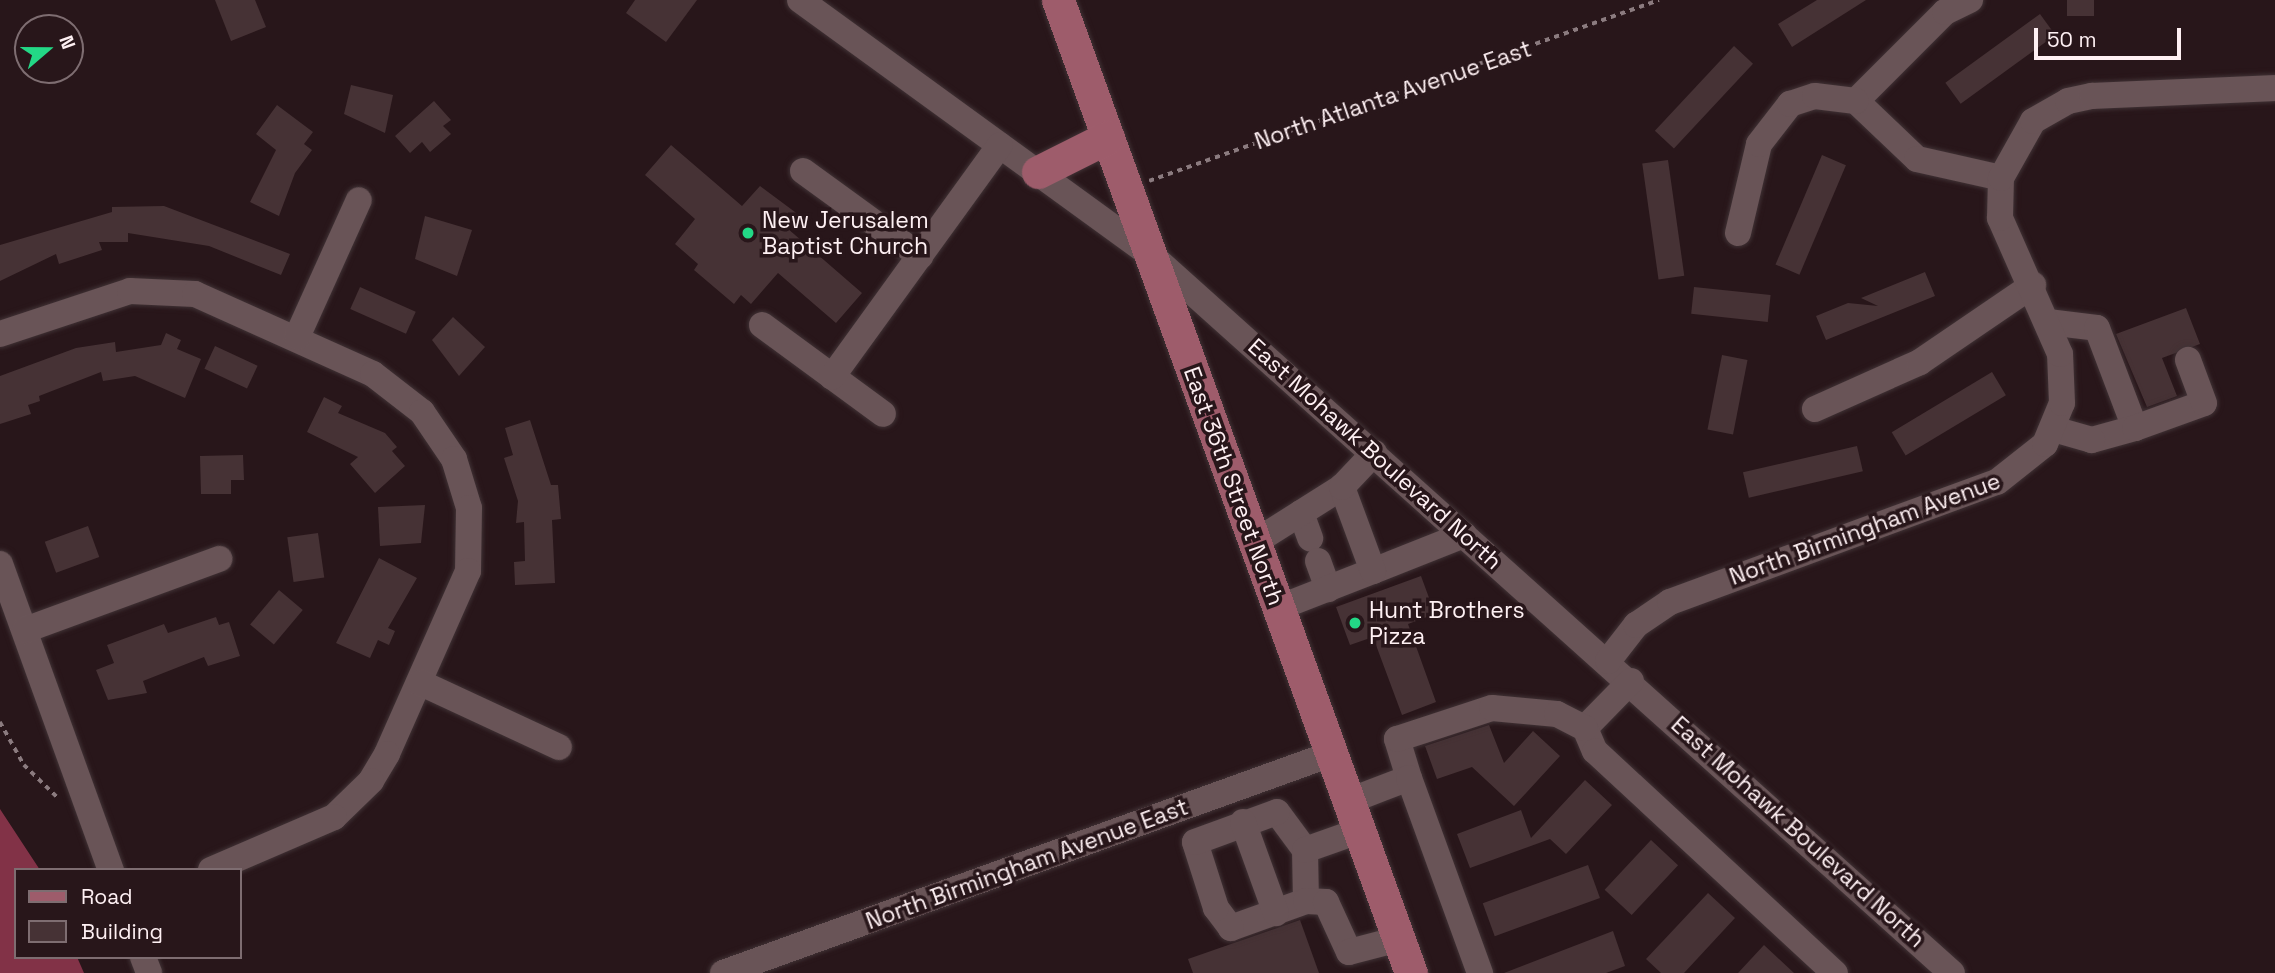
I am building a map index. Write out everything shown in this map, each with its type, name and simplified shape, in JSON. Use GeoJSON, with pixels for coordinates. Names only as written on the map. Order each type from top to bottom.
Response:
{"type":"FeatureCollection","features":[{"type":"Feature","properties":{"kind":"main road","name":"East 36th Street North"},"geometry":{"type":"LineString","coordinates":[[1058,0],[1411,973]]}},
{"type":"Feature","properties":{"kind":"main road"},"geometry":{"type":"LineString","coordinates":[[1038,172],[1108,137]]}},
{"type":"Feature","properties":{"kind":"street","name":"East Mohawk Boulevard North"},"geometry":{"type":"LineString","coordinates":[[800,0],[1150,254],[1632,681],[1938,968]]}},
{"type":"Feature","properties":{"kind":"street"},"geometry":{"type":"LineString","coordinates":[[1856,101],[1945,12],[1970,0]]}},
{"type":"Feature","properties":{"kind":"street"},"geometry":{"type":"LineString","coordinates":[[1738,233],[1759,144],[1790,104],[1815,96],[1856,101],[1917,159],[2001,178],[2028,128],[2068,101],[2275,88]]}},
{"type":"Feature","properties":{"kind":"street"},"geometry":{"type":"LineString","coordinates":[[832,377],[1000,145]]}},
{"type":"Feature","properties":{"kind":"street"},"geometry":{"type":"LineString","coordinates":[[803,171],[920,256]]}},
{"type":"Feature","properties":{"kind":"street","name":"North Birmingham Avenue"},"geometry":{"type":"LineString","coordinates":[[1608,661],[1660,607],[1997,482],[2032,459],[2053,429],[2064,379],[2048,322],[2033,285],[2003,227],[2001,178]]}},
{"type":"Feature","properties":{"kind":"street"},"geometry":{"type":"LineString","coordinates":[[297,337],[359,200]]}},
{"type":"Feature","properties":{"kind":"street"},"geometry":{"type":"LineString","coordinates":[[1815,409],[1920,362],[2033,285]]}},
{"type":"Feature","properties":{"kind":"street"},"geometry":{"type":"LineString","coordinates":[[0,334],[145,289],[195,294],[297,337],[401,392],[437,429],[463,482],[471,530],[468,571],[421,683],[387,754],[353,801],[300,837],[216,868]]}},
{"type":"Feature","properties":{"kind":"street"},"geometry":{"type":"LineString","coordinates":[[2048,322],[2097,328],[2135,428]]}},
{"type":"Feature","properties":{"kind":"street"},"geometry":{"type":"LineString","coordinates":[[762,325],[883,414]]}},
{"type":"Feature","properties":{"kind":"street"},"geometry":{"type":"LineString","coordinates":[[2053,429],[2092,440],[2204,404],[2189,360]]}},
{"type":"Feature","properties":{"kind":"street"},"geometry":{"type":"LineString","coordinates":[[1255,542],[1342,487],[1374,453]]}},
{"type":"Feature","properties":{"kind":"street"},"geometry":{"type":"LineString","coordinates":[[1342,487],[1373,571]]}},
{"type":"Feature","properties":{"kind":"street"},"geometry":{"type":"LineString","coordinates":[[1301,513],[1328,589]]}},
{"type":"Feature","properties":{"kind":"street"},"geometry":{"type":"LineString","coordinates":[[1278,608],[1464,534]]}},
{"type":"Feature","properties":{"kind":"street"},"geometry":{"type":"LineString","coordinates":[[25,630],[219,559]]}},
{"type":"Feature","properties":{"kind":"street"},"geometry":{"type":"LineString","coordinates":[[0,564],[110,868]]}},
{"type":"Feature","properties":{"kind":"street"},"geometry":{"type":"LineString","coordinates":[[1585,728],[1632,681]]}},
{"type":"Feature","properties":{"kind":"street"},"geometry":{"type":"LineString","coordinates":[[421,683],[559,747]]}},
{"type":"Feature","properties":{"kind":"street"},"geometry":{"type":"LineString","coordinates":[[1480,973],[1397,739],[1492,708],[1557,714],[1585,728],[1595,751],[1835,973]]}},
{"type":"Feature","properties":{"kind":"street","name":"North Birmingham Avenue East"},"geometry":{"type":"LineString","coordinates":[[723,973],[1331,754]]}},
{"type":"Feature","properties":{"kind":"street"},"geometry":{"type":"LineString","coordinates":[[1305,850],[1409,778]]}},
{"type":"Feature","properties":{"kind":"street"},"geometry":{"type":"LineString","coordinates":[[1221,795],[1238,824],[1276,913]]}},
{"type":"Feature","properties":{"kind":"street"},"geometry":{"type":"LineString","coordinates":[[1306,901],[1305,850],[1277,812],[1238,824],[1195,842],[1221,919],[1241,928],[1306,901],[1326,902],[1350,963],[1399,939]]}},
{"type":"Feature","properties":{"kind":"path","name":"North Atlanta Avenue East"},"geometry":{"type":"LineString","coordinates":[[1127,189],[1658,0]]}},
{"type":"Feature","properties":{"kind":"path"},"geometry":{"type":"LineString","coordinates":[[0,722],[24,765],[58,797]]}},
{"type":"Feature","properties":{"kind":"shaded area"},"geometry":{"type":"Polygon","coordinates":[[[0,809],[39,868],[14,868],[14,959],[78,959],[84,973],[0,973],[0,809]]]}},
{"type":"Feature","properties":{"kind":"building"},"geometry":{"type":"Polygon","coordinates":[[[215,0],[255,0],[266,27],[231,41],[215,0]]]}},
{"type":"Feature","properties":{"kind":"building"},"geometry":{"type":"Polygon","coordinates":[[[635,0],[697,0],[666,42],[626,13],[635,0]]]}},
{"type":"Feature","properties":{"kind":"building"},"geometry":{"type":"Polygon","coordinates":[[[1817,0],[1866,0],[1792,47],[1778,24],[1817,0]]]}},
{"type":"Feature","properties":{"kind":"building"},"geometry":{"type":"Polygon","coordinates":[[[2067,0],[2094,0],[2094,16],[2067,16],[2067,0]]]}},
{"type":"Feature","properties":{"kind":"building"},"geometry":{"type":"Polygon","coordinates":[[[2040,14],[2055,35],[1961,104],[1945,83],[2040,14]]]}},
{"type":"Feature","properties":{"kind":"building"},"geometry":{"type":"Polygon","coordinates":[[[1734,46],[1753,64],[1674,149],[1655,131],[1734,46]]]}},
{"type":"Feature","properties":{"kind":"building"},"geometry":{"type":"Polygon","coordinates":[[[351,85],[393,95],[385,133],[344,114],[351,85]]]}},
{"type":"Feature","properties":{"kind":"building"},"geometry":{"type":"Polygon","coordinates":[[[434,101],[451,120],[443,126],[451,134],[430,152],[422,142],[410,153],[395,136],[434,101]]]}},
{"type":"Feature","properties":{"kind":"building"},"geometry":{"type":"Polygon","coordinates":[[[277,105],[313,132],[304,144],[312,150],[295,173],[279,216],[250,202],[276,150],[256,134],[277,105]]]}},
{"type":"Feature","properties":{"kind":"building","name":"New Jerusalem Baptist Church"},"geometry":{"type":"Polygon","coordinates":[[[671,145],[742,206],[760,186],[799,215],[787,228],[862,293],[836,323],[778,273],[751,304],[741,295],[734,304],[694,270],[698,264],[675,244],[695,219],[645,175],[671,145]]]}},
{"type":"Feature","properties":{"kind":"building"},"geometry":{"type":"Polygon","coordinates":[[[1822,155],[1846,165],[1799,275],[1776,265],[1822,155]]]}},
{"type":"Feature","properties":{"kind":"building"},"geometry":{"type":"Polygon","coordinates":[[[1668,160],[1684,276],[1659,279],[1642,164],[1668,160]]]}},
{"type":"Feature","properties":{"kind":"building"},"geometry":{"type":"Polygon","coordinates":[[[164,206],[290,254],[281,275],[209,246],[128,233],[128,242],[99,242],[102,250],[59,264],[56,254],[0,281],[0,245],[112,212],[112,207],[164,206]]]}},
{"type":"Feature","properties":{"kind":"building"},"geometry":{"type":"Polygon","coordinates":[[[425,216],[472,230],[457,276],[415,259],[425,216]]]}},
{"type":"Feature","properties":{"kind":"building"},"geometry":{"type":"Polygon","coordinates":[[[1925,272],[1935,296],[1826,340],[1816,316],[1848,303],[1878,306],[1861,298],[1925,272]]]}},
{"type":"Feature","properties":{"kind":"building"},"geometry":{"type":"Polygon","coordinates":[[[360,287],[416,312],[406,334],[350,309],[360,287]]]}},
{"type":"Feature","properties":{"kind":"building"},"geometry":{"type":"Polygon","coordinates":[[[1694,287],[1771,295],[1768,322],[1691,314],[1694,287]]]}},
{"type":"Feature","properties":{"kind":"building"},"geometry":{"type":"Polygon","coordinates":[[[2186,308],[2200,344],[2162,358],[2177,396],[2147,407],[2116,334],[2186,308]]]}},
{"type":"Feature","properties":{"kind":"building"},"geometry":{"type":"Polygon","coordinates":[[[453,317],[485,347],[459,376],[432,340],[453,317]]]}},
{"type":"Feature","properties":{"kind":"building"},"geometry":{"type":"Polygon","coordinates":[[[166,333],[181,340],[177,349],[201,359],[185,398],[135,376],[103,381],[101,372],[39,396],[40,401],[28,405],[31,414],[0,424],[0,376],[76,348],[115,342],[116,352],[161,345],[166,333]]]}},
{"type":"Feature","properties":{"kind":"building"},"geometry":{"type":"Polygon","coordinates":[[[215,346],[258,366],[247,389],[204,369],[215,346]]]}},
{"type":"Feature","properties":{"kind":"building"},"geometry":{"type":"Polygon","coordinates":[[[1722,355],[1748,360],[1733,435],[1707,430],[1722,355]]]}},
{"type":"Feature","properties":{"kind":"building"},"geometry":{"type":"Polygon","coordinates":[[[1992,372],[2006,395],[1906,455],[1892,432],[1992,372]]]}},
{"type":"Feature","properties":{"kind":"building"},"geometry":{"type":"Polygon","coordinates":[[[324,397],[342,406],[338,413],[385,433],[397,447],[392,451],[405,466],[375,493],[350,464],[358,457],[307,432],[324,397]]]}},
{"type":"Feature","properties":{"kind":"building"},"geometry":{"type":"Polygon","coordinates":[[[530,420],[551,485],[558,485],[561,519],[552,520],[555,583],[515,585],[514,562],[525,561],[524,522],[516,523],[518,501],[504,458],[513,455],[505,428],[530,420]]]}},
{"type":"Feature","properties":{"kind":"building"},"geometry":{"type":"Polygon","coordinates":[[[1857,446],[1863,471],[1749,498],[1743,472],[1857,446]]]}},
{"type":"Feature","properties":{"kind":"building"},"geometry":{"type":"Polygon","coordinates":[[[243,455],[244,480],[231,480],[231,494],[201,494],[200,456],[243,455]]]}},
{"type":"Feature","properties":{"kind":"building"},"geometry":{"type":"Polygon","coordinates":[[[425,505],[421,543],[380,546],[378,507],[425,505]]]}},
{"type":"Feature","properties":{"kind":"building"},"geometry":{"type":"Polygon","coordinates":[[[88,526],[99,557],[56,573],[45,542],[88,526]]]}},
{"type":"Feature","properties":{"kind":"building"},"geometry":{"type":"Polygon","coordinates":[[[318,533],[324,578],[294,582],[287,537],[318,533]]]}},
{"type":"Feature","properties":{"kind":"building"},"geometry":{"type":"Polygon","coordinates":[[[379,558],[417,578],[388,628],[395,631],[389,645],[378,640],[370,658],[336,643],[379,558]]]}},
{"type":"Feature","properties":{"kind":"building"},"geometry":{"type":"Polygon","coordinates":[[[1421,576],[1435,614],[1408,624],[1436,702],[1402,715],[1373,637],[1350,645],[1336,607],[1421,576]]]}},
{"type":"Feature","properties":{"kind":"building"},"geometry":{"type":"Polygon","coordinates":[[[279,590],[303,610],[274,644],[250,624],[279,590]]]}},
{"type":"Feature","properties":{"kind":"building"},"geometry":{"type":"Polygon","coordinates":[[[216,617],[219,625],[229,622],[240,656],[208,666],[204,657],[143,681],[147,693],[108,700],[96,670],[114,663],[107,645],[164,624],[168,633],[216,617]]]}},
{"type":"Feature","properties":{"kind":"building"},"geometry":{"type":"Polygon","coordinates":[[[1489,725],[1504,763],[1533,731],[1560,756],[1514,806],[1472,767],[1437,779],[1425,746],[1489,725]]]}},
{"type":"Feature","properties":{"kind":"building"},"geometry":{"type":"Polygon","coordinates":[[[1585,780],[1612,805],[1566,854],[1550,839],[1470,868],[1457,834],[1521,810],[1531,838],[1585,780]]]}},
{"type":"Feature","properties":{"kind":"building"},"geometry":{"type":"Polygon","coordinates":[[[1651,840],[1678,865],[1632,915],[1605,890],[1651,840]]]}},
{"type":"Feature","properties":{"kind":"building"},"geometry":{"type":"Polygon","coordinates":[[[1588,865],[1600,898],[1495,936],[1483,903],[1588,865]]]}},
{"type":"Feature","properties":{"kind":"building"},"geometry":{"type":"Polygon","coordinates":[[[1708,893],[1735,918],[1684,973],[1661,973],[1646,959],[1708,893]]]}},
{"type":"Feature","properties":{"kind":"building"},"geometry":{"type":"Polygon","coordinates":[[[1300,920],[1319,973],[1193,973],[1188,959],[1300,920]]]}},
{"type":"Feature","properties":{"kind":"building"},"geometry":{"type":"Polygon","coordinates":[[[1613,931],[1625,966],[1606,973],[1504,973],[1613,931]]]}},
{"type":"Feature","properties":{"kind":"building"},"geometry":{"type":"Polygon","coordinates":[[[1764,945],[1794,973],[1738,973],[1764,945]]]}},
{"type":"Feature","properties":{"kind":"place","name":"New Jerusalem Baptist Church"},"geometry":{"type":"Point","coordinates":[748,233]}},
{"type":"Feature","properties":{"kind":"place","name":"Hunt Brothers Pizza"},"geometry":{"type":"Point","coordinates":[1355,623]}}]}
